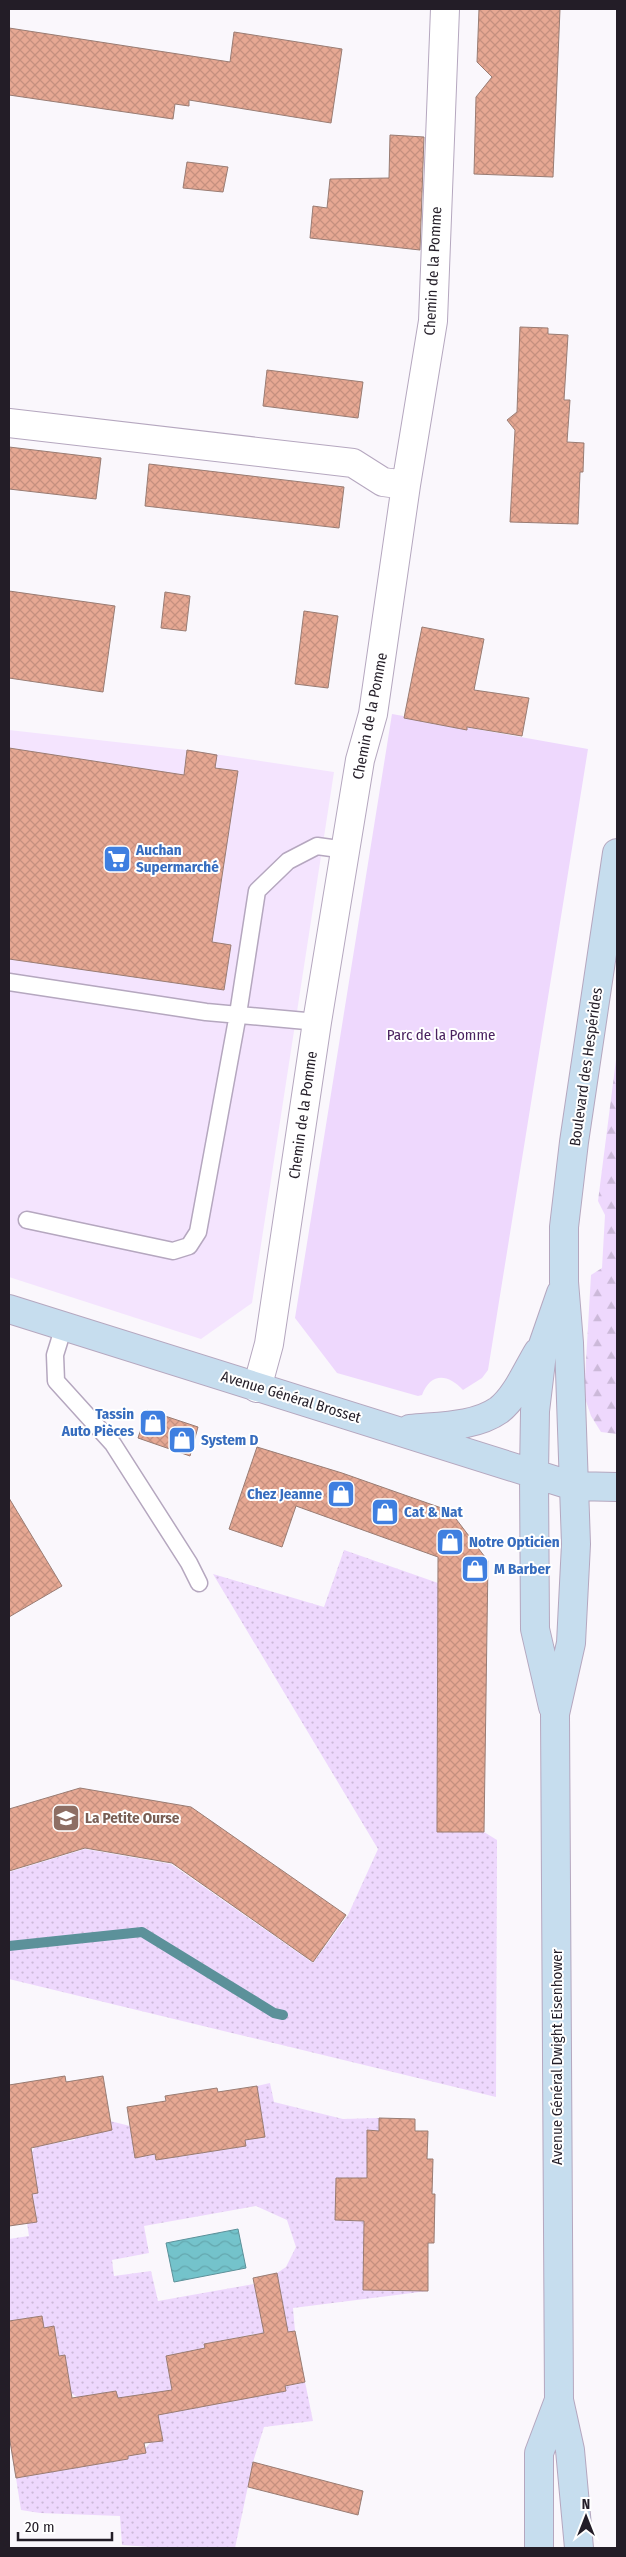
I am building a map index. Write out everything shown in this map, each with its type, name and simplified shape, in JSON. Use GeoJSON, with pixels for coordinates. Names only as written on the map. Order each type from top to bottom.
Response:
{"type":"FeatureCollection","features":[{"type":"Feature","properties":{"kind":"main road","name":"Boulevard des Hespérides"},"geometry":{"type":"LineString","coordinates":[[574,1486],[569,1343],[564,1282],[564,1227],[574,1142],[617,853]]}},
{"type":"Feature","properties":{"kind":"main road","name":"Boulevard des Hespérides"},"geometry":{"type":"LineString","coordinates":[[534,1474],[535,1411],[543,1345],[564,1282]]}},
{"type":"Feature","properties":{"kind":"main road","name":"Avenue Général Brosset"},"geometry":{"type":"LineString","coordinates":[[9,1309],[258,1388],[402,1430],[574,1486],[617,1488]]}},
{"type":"Feature","properties":{"kind":"main road"},"geometry":{"type":"LineString","coordinates":[[402,1430],[474,1422],[499,1410],[510,1399],[543,1345]]}},
{"type":"Feature","properties":{"kind":"main road","name":"Avenue Général Dwight Eisenhower"},"geometry":{"type":"LineString","coordinates":[[534,1474],[535,1629],[555,1714]]}},
{"type":"Feature","properties":{"kind":"main road","name":"Avenue Général Dwight Eisenhower"},"geometry":{"type":"LineString","coordinates":[[574,1486],[576,1544],[570,1643],[555,1714],[559,2400],[570,2450],[580,2548]]}},
{"type":"Feature","properties":{"kind":"main road","name":"Avenue Général Dwight Eisenhower"},"geometry":{"type":"LineString","coordinates":[[539,2548],[539,2452],[559,2400]]}},
{"type":"Feature","properties":{"kind":"main road"},"geometry":{"type":"LineString","coordinates":[[521,2548],[539,2491]]}},
{"type":"Feature","properties":{"kind":"street","name":"Chemin de la Pomme"},"geometry":{"type":"LineString","coordinates":[[258,1388],[269,1344],[317,1022],[360,760],[373,714],[406,485],[433,321],[445,9]]}},
{"type":"Feature","properties":{"kind":"street"},"geometry":{"type":"LineString","coordinates":[[9,423],[353,463],[383,482],[406,485]]}},
{"type":"Feature","properties":{"kind":"lane"},"geometry":{"type":"LineString","coordinates":[[27,1220],[173,1251],[189,1246],[198,1232],[238,1014],[258,891],[288,861],[317,846],[346,850]]}},
{"type":"Feature","properties":{"kind":"lane"},"geometry":{"type":"LineString","coordinates":[[9,982],[206,1012],[317,1022]]}},
{"type":"Feature","properties":{"kind":"lane"},"geometry":{"type":"LineString","coordinates":[[64,1326],[55,1355],[56,1381],[113,1444],[189,1563],[199,1583]]}},
{"type":"Feature","properties":{"kind":"shaded area"},"geometry":{"type":"Polygon","coordinates":[[[9,730],[187,750],[334,772],[252,1303],[201,1339],[9,1277],[9,730]]]}},
{"type":"Feature","properties":{"kind":"green space","name":"Parc de la Pomme"},"geometry":{"type":"Polygon","coordinates":[[[392,714],[588,749],[488,1370],[482,1378],[463,1390],[452,1381],[440,1378],[430,1382],[422,1395],[418,1396],[337,1373],[295,1318],[392,714]]]}},
{"type":"Feature","properties":{"kind":"green space"},"geometry":{"type":"Polygon","coordinates":[[[617,1052],[617,1434],[601,1432],[591,1416],[584,1395],[591,1275],[602,1268],[605,1215],[598,1201],[617,1052]]]}},
{"type":"Feature","properties":{"kind":"green space"},"geometry":{"type":"Polygon","coordinates":[[[344,1550],[438,1583],[437,1832],[484,1832],[497,1840],[496,2097],[9,1979],[9,1872],[85,1849],[171,1864],[313,1963],[348,1915],[378,1849],[213,1574],[324,1607],[344,1550]]]}},
{"type":"Feature","properties":{"kind":"green space"},"geometry":{"type":"Polygon","coordinates":[[[270,2083],[274,2102],[343,2119],[379,2118],[379,2131],[367,2131],[367,2178],[336,2178],[335,2220],[366,2221],[428,2291],[293,2308],[295,2331],[256,2339],[255,2334],[204,2344],[205,2348],[166,2356],[176,2406],[196,2408],[286,2391],[285,2386],[305,2382],[313,2421],[264,2427],[253,2462],[235,2548],[163,2548],[122,2545],[120,2516],[40,2513],[21,2510],[16,2478],[128,2459],[128,2456],[146,2453],[145,2449],[150,2443],[163,2440],[153,2393],[118,2398],[116,2391],[90,2395],[82,2401],[66,2389],[65,2355],[59,2356],[54,2327],[44,2328],[42,2316],[9,2321],[9,2239],[29,2236],[27,2223],[37,2222],[32,2194],[38,2193],[33,2164],[28,2158],[39,2141],[49,2144],[75,2140],[75,2137],[110,2121],[130,2126],[135,2157],[155,2154],[156,2160],[246,2146],[245,2140],[265,2136],[257,2086],[270,2083]],[[256,2206],[144,2226],[149,2253],[112,2260],[114,2276],[151,2271],[158,2301],[254,2284],[258,2301],[277,2273],[286,2267],[296,2247],[287,2220],[256,2206]]]}},
{"type":"Feature","properties":{"kind":"water"},"geometry":{"type":"Polygon","coordinates":[[[238,2229],[246,2268],[174,2282],[166,2243],[238,2229]]]}},
{"type":"Feature","properties":{"kind":"building"},"geometry":{"type":"Polygon","coordinates":[[[479,9],[560,9],[553,177],[474,174],[476,97],[492,77],[477,62],[479,9]]]}},
{"type":"Feature","properties":{"kind":"building"},"geometry":{"type":"Polygon","coordinates":[[[9,28],[230,62],[234,32],[342,49],[331,123],[189,100],[189,106],[175,104],[173,119],[9,95],[9,28]]]}},
{"type":"Feature","properties":{"kind":"building"},"geometry":{"type":"Polygon","coordinates":[[[390,135],[424,137],[420,250],[310,238],[313,206],[327,208],[330,179],[389,178],[390,135]]]}},
{"type":"Feature","properties":{"kind":"building"},"geometry":{"type":"Polygon","coordinates":[[[187,162],[228,167],[223,192],[183,188],[187,162]]]}},
{"type":"Feature","properties":{"kind":"building"},"geometry":{"type":"Polygon","coordinates":[[[520,327],[548,328],[548,334],[568,335],[564,400],[570,400],[567,442],[584,443],[583,472],[580,472],[578,524],[510,522],[515,430],[507,420],[517,412],[520,327]]]}},
{"type":"Feature","properties":{"kind":"building"},"geometry":{"type":"Polygon","coordinates":[[[267,370],[363,382],[358,418],[263,406],[267,370]]]}},
{"type":"Feature","properties":{"kind":"building"},"geometry":{"type":"Polygon","coordinates":[[[9,447],[101,458],[96,499],[9,489],[9,447]]]}},
{"type":"Feature","properties":{"kind":"building"},"geometry":{"type":"Polygon","coordinates":[[[149,464],[344,487],[339,528],[145,506],[149,464]]]}},
{"type":"Feature","properties":{"kind":"building"},"geometry":{"type":"Polygon","coordinates":[[[9,591],[115,606],[103,692],[9,678],[9,591]]]}},
{"type":"Feature","properties":{"kind":"building"},"geometry":{"type":"Polygon","coordinates":[[[165,592],[190,596],[186,631],[161,628],[165,592]]]}},
{"type":"Feature","properties":{"kind":"building"},"geometry":{"type":"Polygon","coordinates":[[[304,611],[338,616],[328,688],[295,684],[304,611]]]}},
{"type":"Feature","properties":{"kind":"building"},"geometry":{"type":"Polygon","coordinates":[[[422,627],[484,639],[474,690],[529,698],[522,736],[467,727],[467,730],[404,718],[422,627]]]}},
{"type":"Feature","properties":{"kind":"building","name":"Auchan Supermarché"},"geometry":{"type":"Polygon","coordinates":[[[9,748],[184,775],[187,750],[217,755],[215,768],[238,771],[212,942],[231,945],[224,990],[9,959],[9,748]]]}},
{"type":"Feature","properties":{"kind":"building"},"geometry":{"type":"Polygon","coordinates":[[[147,1410],[198,1427],[190,1456],[138,1438],[147,1410]]]}},
{"type":"Feature","properties":{"kind":"building"},"geometry":{"type":"Polygon","coordinates":[[[257,1447],[342,1473],[450,1511],[488,1561],[484,1832],[437,1832],[438,1557],[296,1506],[282,1547],[229,1529],[257,1447]]]}},
{"type":"Feature","properties":{"kind":"building"},"geometry":{"type":"Polygon","coordinates":[[[9,1498],[62,1586],[9,1617],[9,1498]]]}},
{"type":"Feature","properties":{"kind":"building"},"geometry":{"type":"Polygon","coordinates":[[[80,1788],[191,1807],[346,1915],[313,1962],[172,1863],[85,1848],[9,1871],[9,1809],[80,1788]]]}},
{"type":"Feature","properties":{"kind":"building"},"geometry":{"type":"Polygon","coordinates":[[[65,2076],[66,2082],[103,2076],[112,2130],[31,2148],[38,2193],[32,2194],[37,2222],[9,2226],[9,2085],[65,2076]]]}},
{"type":"Feature","properties":{"kind":"building"},"geometry":{"type":"Polygon","coordinates":[[[257,2086],[265,2137],[245,2140],[246,2146],[156,2160],[155,2154],[135,2158],[127,2107],[166,2101],[165,2096],[217,2088],[218,2092],[257,2086]]]}},
{"type":"Feature","properties":{"kind":"building"},"geometry":{"type":"Polygon","coordinates":[[[379,2118],[415,2119],[415,2131],[428,2131],[427,2159],[433,2159],[432,2194],[435,2194],[434,2243],[428,2243],[428,2291],[363,2290],[364,2221],[335,2220],[336,2178],[367,2178],[367,2130],[379,2131],[379,2118]]]}},
{"type":"Feature","properties":{"kind":"building"},"geometry":{"type":"Polygon","coordinates":[[[277,2273],[288,2332],[295,2331],[305,2382],[285,2386],[286,2391],[158,2415],[163,2441],[144,2443],[146,2453],[128,2456],[128,2459],[16,2478],[9,2435],[9,2321],[42,2316],[44,2328],[54,2326],[59,2356],[65,2355],[72,2398],[116,2391],[118,2398],[172,2390],[166,2356],[205,2348],[204,2344],[264,2333],[253,2278],[277,2273]]]}},
{"type":"Feature","properties":{"kind":"building"},"geometry":{"type":"Polygon","coordinates":[[[253,2462],[363,2491],[358,2515],[248,2487],[253,2462]]]}},
{"type":"Feature","properties":{"kind":"waterway"},"geometry":{"type":"LineString","coordinates":[[9,1946],[142,1932],[274,2013],[283,2015]]}},
{"type":"Feature","properties":{"kind":"place","name":"Auchan Supermarché"},"geometry":{"type":"Point","coordinates":[117,859]}},
{"type":"Feature","properties":{"kind":"place","name":"Tassin Auto Pièces"},"geometry":{"type":"Point","coordinates":[153,1423]}},
{"type":"Feature","properties":{"kind":"place","name":"System D"},"geometry":{"type":"Point","coordinates":[182,1440]}},
{"type":"Feature","properties":{"kind":"place","name":"Chez Jeanne"},"geometry":{"type":"Point","coordinates":[341,1494]}},
{"type":"Feature","properties":{"kind":"place","name":"Cat & Nat"},"geometry":{"type":"Point","coordinates":[385,1512]}},
{"type":"Feature","properties":{"kind":"place","name":"Notre Opticien"},"geometry":{"type":"Point","coordinates":[450,1542]}},
{"type":"Feature","properties":{"kind":"place","name":"M Barber"},"geometry":{"type":"Point","coordinates":[475,1569]}},
{"type":"Feature","properties":{"kind":"place","name":"La Petite Ourse"},"geometry":{"type":"Point","coordinates":[66,1818]}}]}
